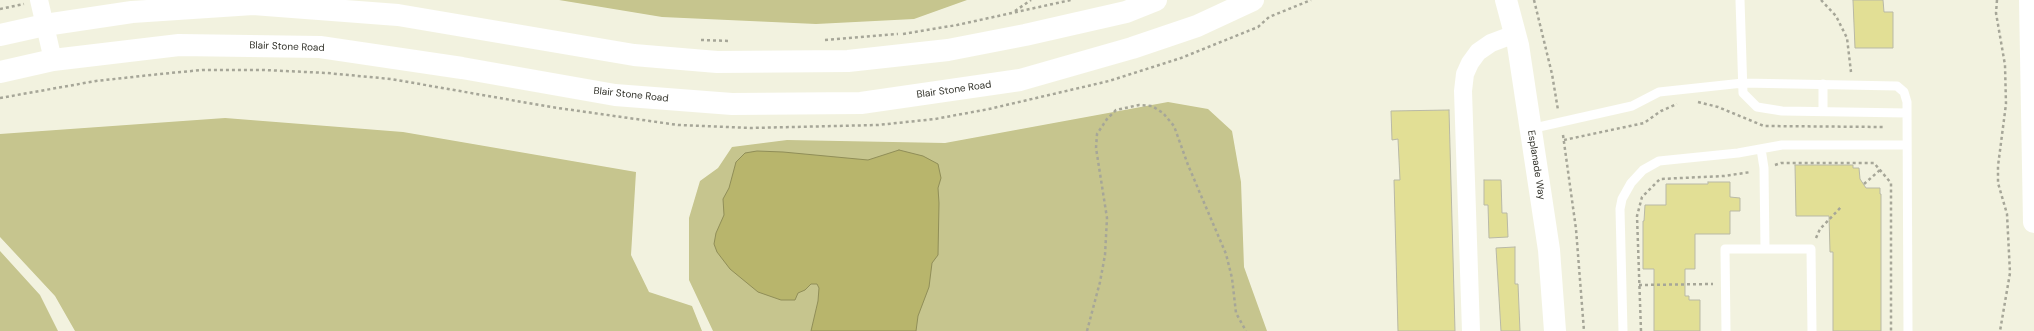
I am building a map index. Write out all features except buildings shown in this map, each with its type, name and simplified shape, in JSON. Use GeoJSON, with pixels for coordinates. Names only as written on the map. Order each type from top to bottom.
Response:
{"type":"FeatureCollection","features":[{"type":"Feature","properties":{"kind":"street"},"geometry":{"type":"LineString","coordinates":[[0,35],[45,25],[132,12],[253,4],[398,15],[634,55],[717,62],[848,61],[948,50],[1025,35],[1126,12],[1156,0]]}},
{"type":"Feature","properties":{"kind":"street","name":"Blair Stone Road"},"geometry":{"type":"LineString","coordinates":[[0,72],[53,60],[179,45],[320,47],[462,68],[615,95],[732,104],[861,103],[1020,80],[1132,48],[1197,26],[1253,0]]}},
{"type":"Feature","properties":{"kind":"street","name":"Esplanade Way"},"geometry":{"type":"LineString","coordinates":[[1506,0],[1515,34],[1549,250],[1555,331]]}},
{"type":"Feature","properties":{"kind":"street"},"geometry":{"type":"LineString","coordinates":[[2030,0],[2034,222]]}},
{"type":"Feature","properties":{"kind":"street"},"geometry":{"type":"LineString","coordinates":[[31,2],[45,25],[53,60]]}},
{"type":"Feature","properties":{"kind":"street"},"geometry":{"type":"LineString","coordinates":[[1471,331],[1463,91],[1466,74],[1470,63],[1478,52],[1491,43],[1515,34]]}},
{"type":"Feature","properties":{"kind":"lane"},"geometry":{"type":"LineString","coordinates":[[1740,0],[1744,93],[1757,107],[1782,111],[1907,113]]}},
{"type":"Feature","properties":{"kind":"lane"},"geometry":{"type":"LineString","coordinates":[[1530,129],[1632,106],[1659,92],[1743,83],[1897,86],[1904,92],[1907,102],[1908,331]]}},
{"type":"Feature","properties":{"kind":"lane"},"geometry":{"type":"LineString","coordinates":[[1824,84],[1824,111]]}},
{"type":"Feature","properties":{"kind":"lane"},"geometry":{"type":"LineString","coordinates":[[1623,331],[1620,210],[1622,199],[1631,183],[1643,170],[1659,161],[1782,146],[1907,146]]}},
{"type":"Feature","properties":{"kind":"lane"},"geometry":{"type":"LineString","coordinates":[[1761,149],[1764,168],[1765,249]]}},
{"type":"Feature","properties":{"kind":"lane"},"geometry":{"type":"LineString","coordinates":[[1726,331],[1725,249],[1811,249],[1812,331]]}},
{"type":"Feature","properties":{"kind":"path"},"geometry":{"type":"LineString","coordinates":[[1013,12],[1031,0]]}},
{"type":"Feature","properties":{"kind":"path"},"geometry":{"type":"LineString","coordinates":[[820,41],[903,34],[957,25],[1071,0]]}},
{"type":"Feature","properties":{"kind":"path"},"geometry":{"type":"LineString","coordinates":[[1534,0],[1552,74],[1564,140],[1576,230],[1584,331]]}},
{"type":"Feature","properties":{"kind":"path"},"geometry":{"type":"LineString","coordinates":[[1821,0],[1836,16],[1847,38],[1851,62],[1850,84]]}},
{"type":"Feature","properties":{"kind":"path"},"geometry":{"type":"LineString","coordinates":[[1997,0],[1996,13],[2005,65],[2006,104],[1998,166],[1998,183],[2007,214],[2010,273],[2000,331]]}},
{"type":"Feature","properties":{"kind":"path"},"geometry":{"type":"LineString","coordinates":[[0,9],[31,2]]}},
{"type":"Feature","properties":{"kind":"path"},"geometry":{"type":"LineString","coordinates":[[697,40],[733,41]]}},
{"type":"Feature","properties":{"kind":"path"},"geometry":{"type":"LineString","coordinates":[[1690,102],[1697,102],[1718,107],[1764,126],[1885,127]]}},
{"type":"Feature","properties":{"kind":"path"},"geometry":{"type":"LineString","coordinates":[[1564,140],[1644,123],[1661,111],[1677,104],[1684,103]]}},
{"type":"Feature","properties":{"kind":"path"},"geometry":{"type":"LineString","coordinates":[[1087,331],[1100,282],[1105,255],[1107,218],[1096,148],[1097,134],[1107,119],[1116,110],[1139,105],[1152,106],[1163,113],[1174,126],[1188,165],[1226,254],[1232,278],[1236,313],[1246,331]]}},
{"type":"Feature","properties":{"kind":"path"},"geometry":{"type":"LineString","coordinates":[[1849,112],[1849,127]]}},
{"type":"Feature","properties":{"kind":"path"},"geometry":{"type":"LineString","coordinates":[[1640,331],[1637,216],[1642,197],[1660,179],[1724,176],[1749,173],[1781,163],[1874,163],[1891,183],[1891,331]]}},
{"type":"Feature","properties":{"kind":"path"},"geometry":{"type":"LineString","coordinates":[[1864,184],[1880,170]]}},
{"type":"Feature","properties":{"kind":"path"},"geometry":{"type":"LineString","coordinates":[[1811,249],[1820,229],[1842,206]]}},
{"type":"Feature","properties":{"kind":"path"},"geometry":{"type":"LineString","coordinates":[[1639,285],[1725,284]]}},
{"type":"Feature","properties":{"kind":"shaded area"},"geometry":{"type":"Polygon","coordinates":[[[559,0],[967,0],[914,19],[816,24],[662,17],[559,0]]]}},
{"type":"Feature","properties":{"kind":"shaded area"},"geometry":{"type":"Polygon","coordinates":[[[1168,102],[1208,109],[1232,131],[1241,182],[1244,267],[1267,331],[713,331],[689,280],[689,218],[700,181],[718,168],[732,147],[787,140],[945,143],[1168,102]]]}},
{"type":"Feature","properties":{"kind":"shaded area"},"geometry":{"type":"Polygon","coordinates":[[[225,118],[403,132],[636,172],[631,255],[649,292],[692,306],[702,331],[75,331],[55,296],[0,237],[0,134],[225,118]]]}},
{"type":"Feature","properties":{"kind":"shaded area"},"geometry":{"type":"Polygon","coordinates":[[[899,150],[923,156],[938,164],[941,178],[938,188],[938,255],[932,263],[929,287],[918,316],[916,331],[811,331],[818,301],[819,288],[817,284],[811,284],[805,290],[798,293],[795,300],[781,300],[758,292],[730,269],[717,252],[714,244],[716,233],[724,215],[723,199],[729,188],[736,162],[745,153],[757,151],[783,152],[868,160],[899,150]]]}},
{"type":"Feature","properties":{"kind":"shaded area"},"geometry":{"type":"Polygon","coordinates":[[[0,251],[40,295],[58,331],[0,331],[0,251]]]}}]}
